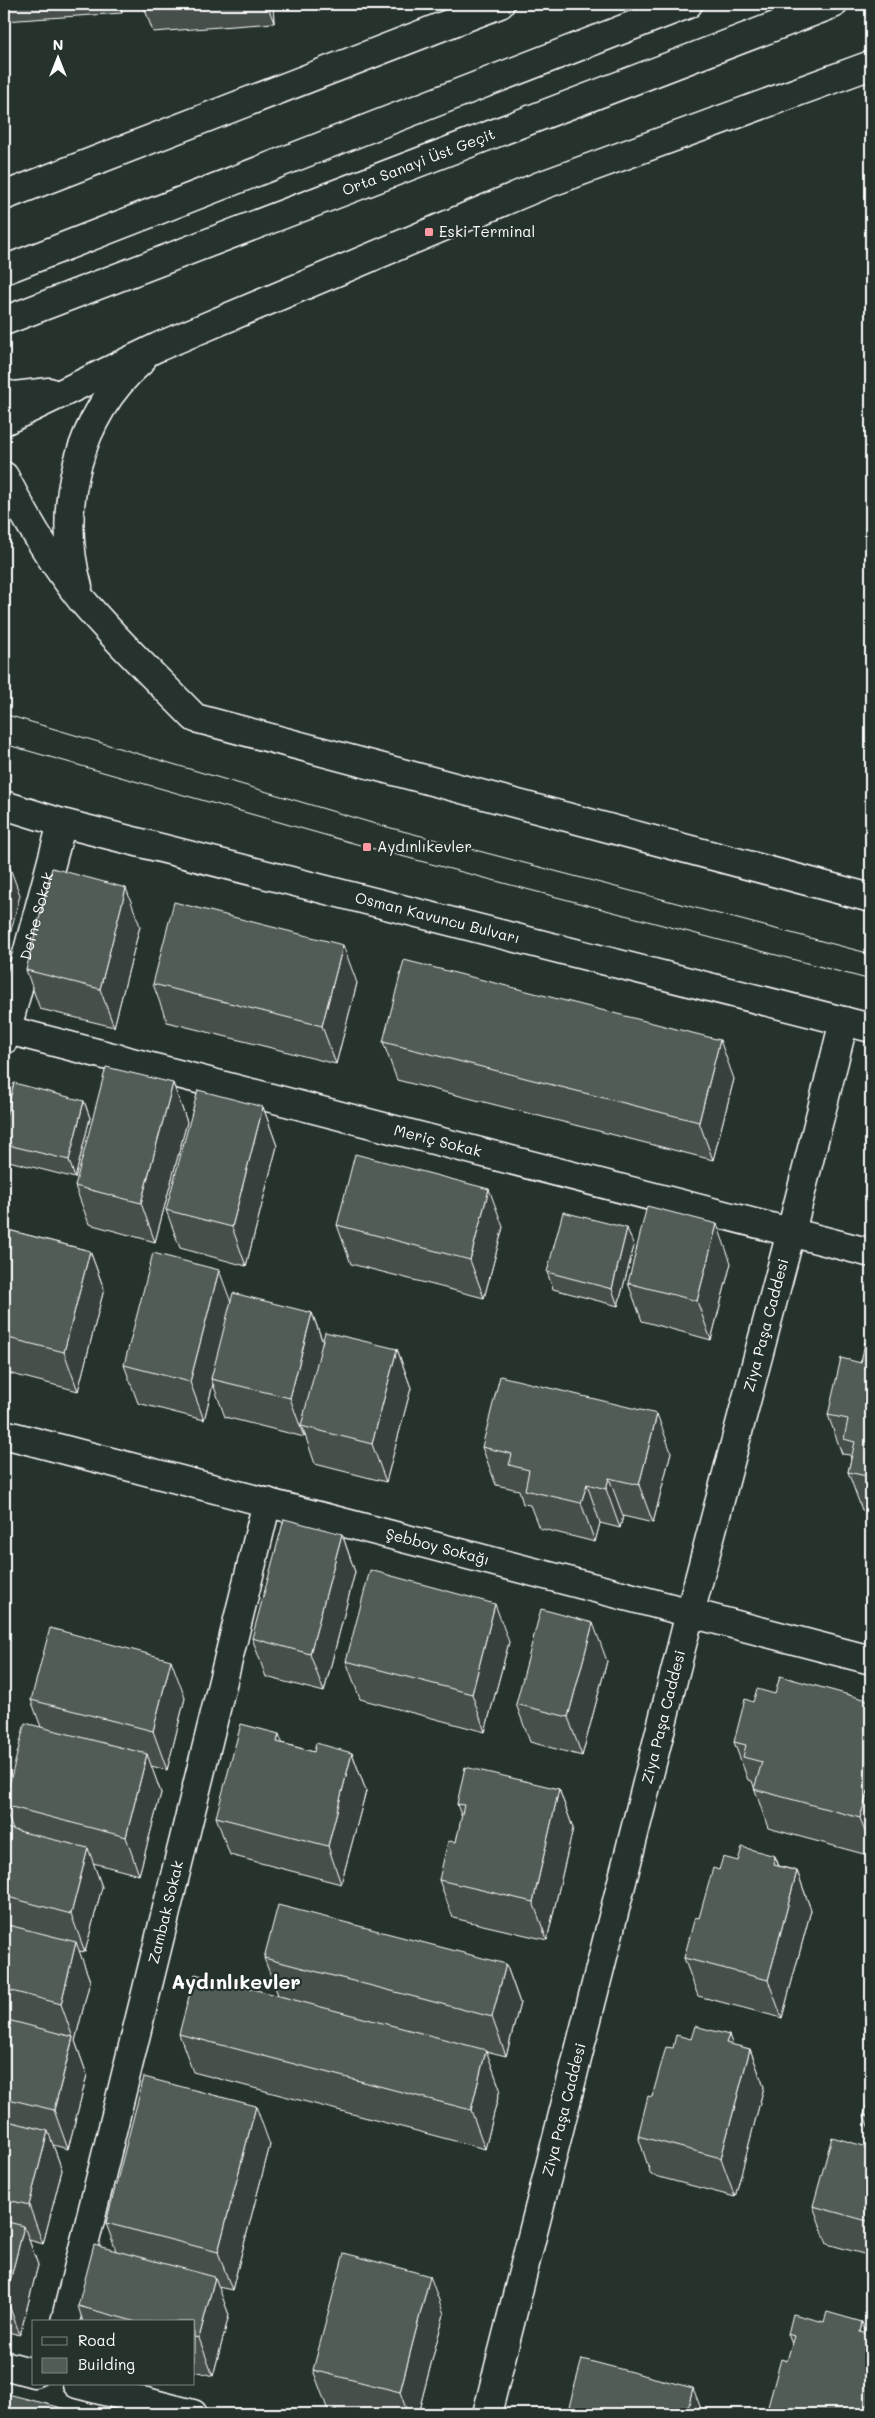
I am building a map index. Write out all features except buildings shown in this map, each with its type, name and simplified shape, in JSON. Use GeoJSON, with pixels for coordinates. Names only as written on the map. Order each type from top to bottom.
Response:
{"type":"FeatureCollection","features":[{"type":"Feature","properties":{"kind":"main road"},"geometry":{"type":"LineString","coordinates":[[4,196],[500,4]]}},
{"type":"Feature","properties":{"kind":"main road"},"geometry":{"type":"LineString","coordinates":[[4,270],[688,4]]}},
{"type":"Feature","properties":{"kind":"main road","name":"Orta Sanayi Üst Geçit"},"geometry":{"type":"LineString","coordinates":[[4,321],[833,4]]}},
{"type":"Feature","properties":{"kind":"main road"},"geometry":{"type":"LineString","coordinates":[[4,421],[158,347],[540,186],[871,65]]}},
{"type":"Feature","properties":{"kind":"main road"},"geometry":{"type":"LineString","coordinates":[[81,598],[68,538],[72,486],[82,449],[95,420],[112,392],[134,368],[158,347]]}},
{"type":"Feature","properties":{"kind":"main road"},"geometry":{"type":"LineString","coordinates":[[4,394],[14,396],[69,390]]}},
{"type":"Feature","properties":{"kind":"main road"},"geometry":{"type":"LineString","coordinates":[[4,476],[23,513],[81,598],[119,642],[195,718],[871,898]]}},
{"type":"Feature","properties":{"kind":"main road","name":"Osman Kavuncu Bulvarı"},"geometry":{"type":"LineString","coordinates":[[4,805],[62,823],[871,1028]]}},
{"type":"Feature","properties":{"kind":"main road","name":"Defne Sokak"},"geometry":{"type":"LineString","coordinates":[[5,1033],[62,823]]}},
{"type":"Feature","properties":{"kind":"main road","name":"Ziya Paşa Caddesi"},"geometry":{"type":"LineString","coordinates":[[487,2414],[690,1613],[791,1232],[844,1021]]}},
{"type":"Feature","properties":{"kind":"main road","name":"Meriç Sokak"},"geometry":{"type":"LineString","coordinates":[[5,1033],[871,1253]]}},
{"type":"Feature","properties":{"kind":"main road","name":"Şebboy Sokağı"},"geometry":{"type":"LineString","coordinates":[[4,1434],[871,1660]]}},
{"type":"Feature","properties":{"kind":"main road","name":"Zambak Sokak"},"geometry":{"type":"LineString","coordinates":[[65,2320],[267,1502]]}},
{"type":"Feature","properties":{"kind":"main road"},"geometry":{"type":"LineString","coordinates":[[4,2365],[32,2372]]}},
{"type":"Feature","properties":{"kind":"main road"},"geometry":{"type":"LineString","coordinates":[[85,2386],[193,2414]]}},
{"type":"Feature","properties":{"kind":"tram line"},"geometry":{"type":"LineString","coordinates":[[4,714],[372,823],[871,954]]}},
{"type":"Feature","properties":{"kind":"tram line"},"geometry":{"type":"LineString","coordinates":[[4,744],[367,847],[871,980]]}},
{"type":"Feature","properties":{"kind":"place","name":"Eski Terminal"},"geometry":{"type":"Point","coordinates":[429,232]}},
{"type":"Feature","properties":{"kind":"place","name":"Aydınlıkevler"},"geometry":{"type":"Point","coordinates":[367,847]}},
{"type":"Feature","properties":{"kind":"district","name":"Aydınlıkevler"},"geometry":{"type":"Point","coordinates":[236,1982]}}]}
